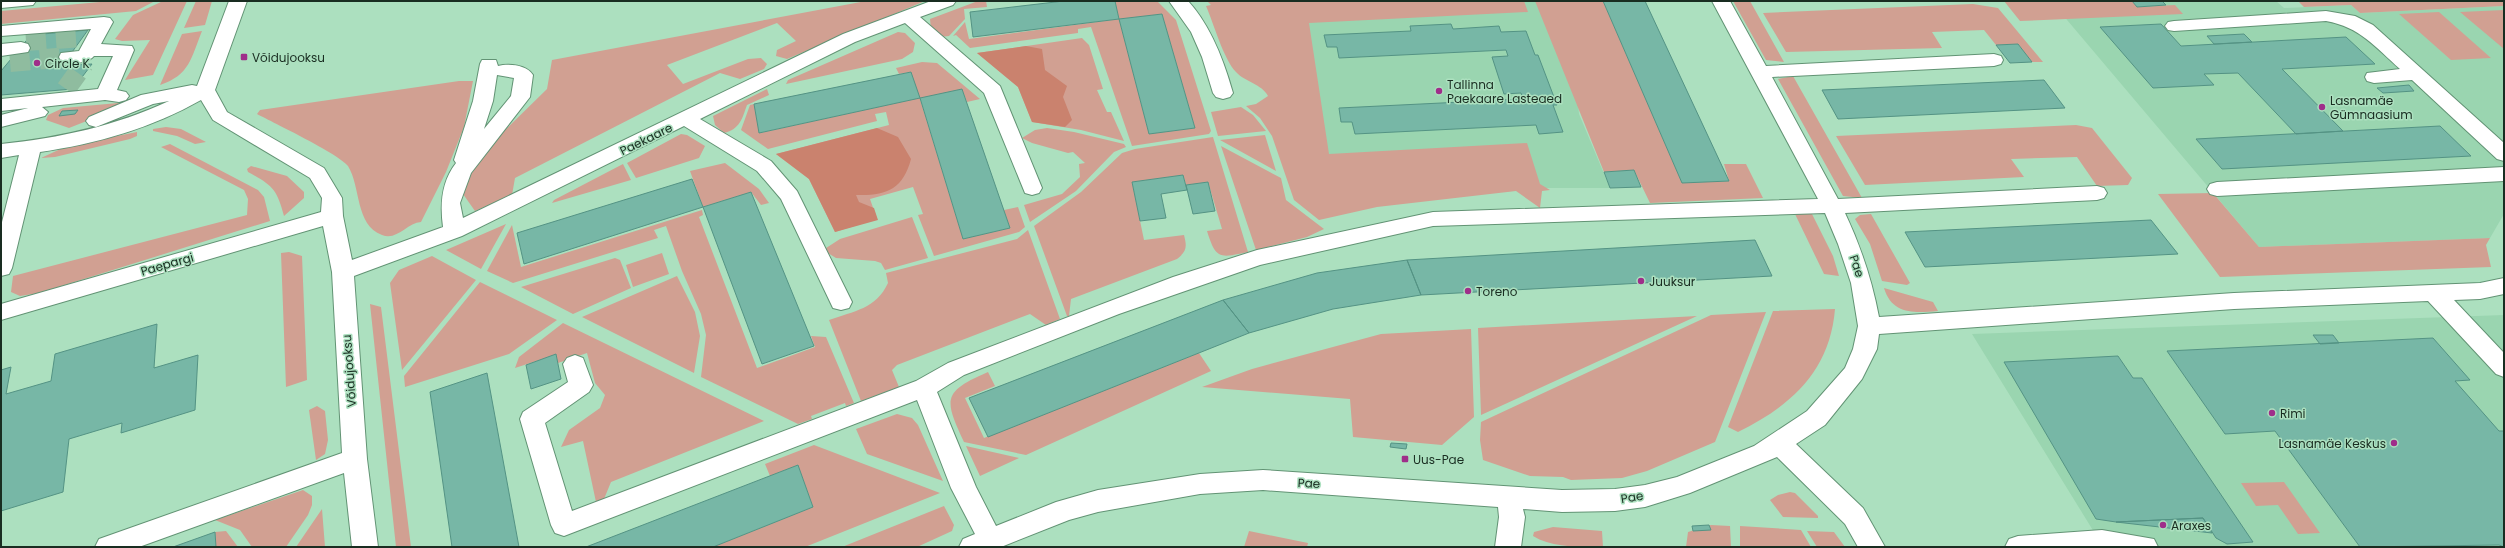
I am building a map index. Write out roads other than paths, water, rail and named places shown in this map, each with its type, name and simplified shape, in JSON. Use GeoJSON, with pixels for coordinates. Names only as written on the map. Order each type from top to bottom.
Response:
{"type":"FeatureCollection","features":[{"type":"Feature","properties":{"kind":"street"},"geometry":{"type":"LineString","coordinates":[[1,3],[27,1]]}},
{"type":"Feature","properties":{"kind":"street"},"geometry":{"type":"LineString","coordinates":[[1,150],[31,148],[91,136],[178,107],[206,90],[211,70],[238,1]]}},
{"type":"Feature","properties":{"kind":"street","name":"Paekaare"},"geometry":{"type":"LineString","coordinates":[[343,272],[454,231],[686,119],[849,38],[947,1]]}},
{"type":"Feature","properties":{"kind":"street"},"geometry":{"type":"LineString","coordinates":[[1178,1],[1194,21],[1217,69],[1223,93]]}},
{"type":"Feature","properties":{"kind":"street","name":"Pae"},"geometry":{"type":"LineString","coordinates":[[981,543],[1065,510],[1098,501],[1200,484],[1263,480],[1351,485],[1509,499],[1589,502],[1645,496],[1681,486],[1763,453],[1816,418],[1854,373],[1865,349],[1869,326],[1862,283],[1849,244],[1832,206],[1721,1]]}},
{"type":"Feature","properties":{"kind":"street"},"geometry":{"type":"LineString","coordinates":[[908,16],[993,90],[1032,188]]}},
{"type":"Feature","properties":{"kind":"street"},"geometry":{"type":"LineString","coordinates":[[2174,26],[2326,16],[2349,20],[2367,29],[2504,154]]}},
{"type":"Feature","properties":{"kind":"street"},"geometry":{"type":"LineString","coordinates":[[1,31],[104,22],[86,48],[125,50],[105,94]]}},
{"type":"Feature","properties":{"kind":"street"},"geometry":{"type":"LineString","coordinates":[[1,43],[12,53]]}},
{"type":"Feature","properties":{"kind":"street"},"geometry":{"type":"LineString","coordinates":[[1760,72],[1994,60]]}},
{"type":"Feature","properties":{"kind":"street"},"geometry":{"type":"LineString","coordinates":[[454,231],[450,203],[495,68],[524,75],[520,97],[461,171]]}},
{"type":"Feature","properties":{"kind":"street"},"geometry":{"type":"LineString","coordinates":[[2374,77],[2417,74]]}},
{"type":"Feature","properties":{"kind":"street"},"geometry":{"type":"LineString","coordinates":[[31,148],[148,99],[180,92],[206,90]]}},
{"type":"Feature","properties":{"kind":"street","name":"Võidujooksu"},"geometry":{"type":"LineString","coordinates":[[206,90],[220,116],[317,173],[332,198],[332,216],[343,272],[355,459],[365,547]]}},
{"type":"Feature","properties":{"kind":"street"},"geometry":{"type":"LineString","coordinates":[[1,105],[63,94],[105,94],[148,99]]}},
{"type":"Feature","properties":{"kind":"street"},"geometry":{"type":"LineString","coordinates":[[1,121],[39,112],[54,105],[63,94]]}},
{"type":"Feature","properties":{"kind":"street"},"geometry":{"type":"LineString","coordinates":[[686,119],[764,166],[790,196],[841,302]]}},
{"type":"Feature","properties":{"kind":"street"},"geometry":{"type":"LineString","coordinates":[[1,268],[31,148]]}},
{"type":"Feature","properties":{"kind":"street"},"geometry":{"type":"LineString","coordinates":[[2217,189],[2504,174]]}},
{"type":"Feature","properties":{"kind":"street"},"geometry":{"type":"LineString","coordinates":[[575,364],[581,385],[532,419],[564,525],[924,388],[956,369],[1111,308],[1257,258],[1433,218],[1832,206],[2097,194]]}},
{"type":"Feature","properties":{"kind":"street","name":"Paepargi"},"geometry":{"type":"LineString","coordinates":[[1,312],[332,216]]}},
{"type":"Feature","properties":{"kind":"street"},"geometry":{"type":"LineString","coordinates":[[1869,326],[2234,301],[2480,291],[2504,286]]}},
{"type":"Feature","properties":{"kind":"street"},"geometry":{"type":"LineString","coordinates":[[2434,293],[2504,368]]}},
{"type":"Feature","properties":{"kind":"street"},"geometry":{"type":"LineString","coordinates":[[924,388],[964,488],[981,543]]}},
{"type":"Feature","properties":{"kind":"street"},"geometry":{"type":"LineString","coordinates":[[1779,443],[1854,516],[1872,547]]}},
{"type":"Feature","properties":{"kind":"street"},"geometry":{"type":"LineString","coordinates":[[108,547],[355,459]]}},
{"type":"Feature","properties":{"kind":"street"},"geometry":{"type":"LineString","coordinates":[[1508,547],[1512,517],[1509,499]]}},
{"type":"Feature","properties":{"kind":"street"},"geometry":{"type":"LineString","coordinates":[[2018,547],[2102,541],[2145,547]]}},
{"type":"Feature","properties":{"kind":"tunnel"},"geometry":{"type":"LineString","coordinates":[[26,41],[83,37]]}},
{"type":"Feature","properties":{"kind":"tunnel"},"geometry":{"type":"LineString","coordinates":[[10,62],[68,57]]}},
{"type":"Feature","properties":{"kind":"tunnel"},"geometry":{"type":"LineString","coordinates":[[66,89],[84,64]]}},
{"type":"Feature","properties":{"kind":"place","name":"Võidujooksu"},"geometry":{"type":"Point","coordinates":[244,57]}},
{"type":"Feature","properties":{"kind":"place","name":"Circle K"},"geometry":{"type":"Point","coordinates":[37,63]}},
{"type":"Feature","properties":{"kind":"place","name":"Tallinna Paekaare Lasteaed"},"geometry":{"type":"Point","coordinates":[1439,91]}},
{"type":"Feature","properties":{"kind":"place","name":"Lasnamäe Gümnaasium"},"geometry":{"type":"Point","coordinates":[2322,107]}},
{"type":"Feature","properties":{"kind":"place","name":"Juuksur"},"geometry":{"type":"Point","coordinates":[1641,281]}},
{"type":"Feature","properties":{"kind":"place","name":"Toreno"},"geometry":{"type":"Point","coordinates":[1468,291]}},
{"type":"Feature","properties":{"kind":"place","name":"Rimi"},"geometry":{"type":"Point","coordinates":[2272,413]}},
{"type":"Feature","properties":{"kind":"place","name":"Lasnamäe Keskus"},"geometry":{"type":"Point","coordinates":[2394,443]}},
{"type":"Feature","properties":{"kind":"place","name":"Uus-Pae"},"geometry":{"type":"Point","coordinates":[1405,459]}},
{"type":"Feature","properties":{"kind":"place","name":"Araxes"},"geometry":{"type":"Point","coordinates":[2163,525]}}]}
